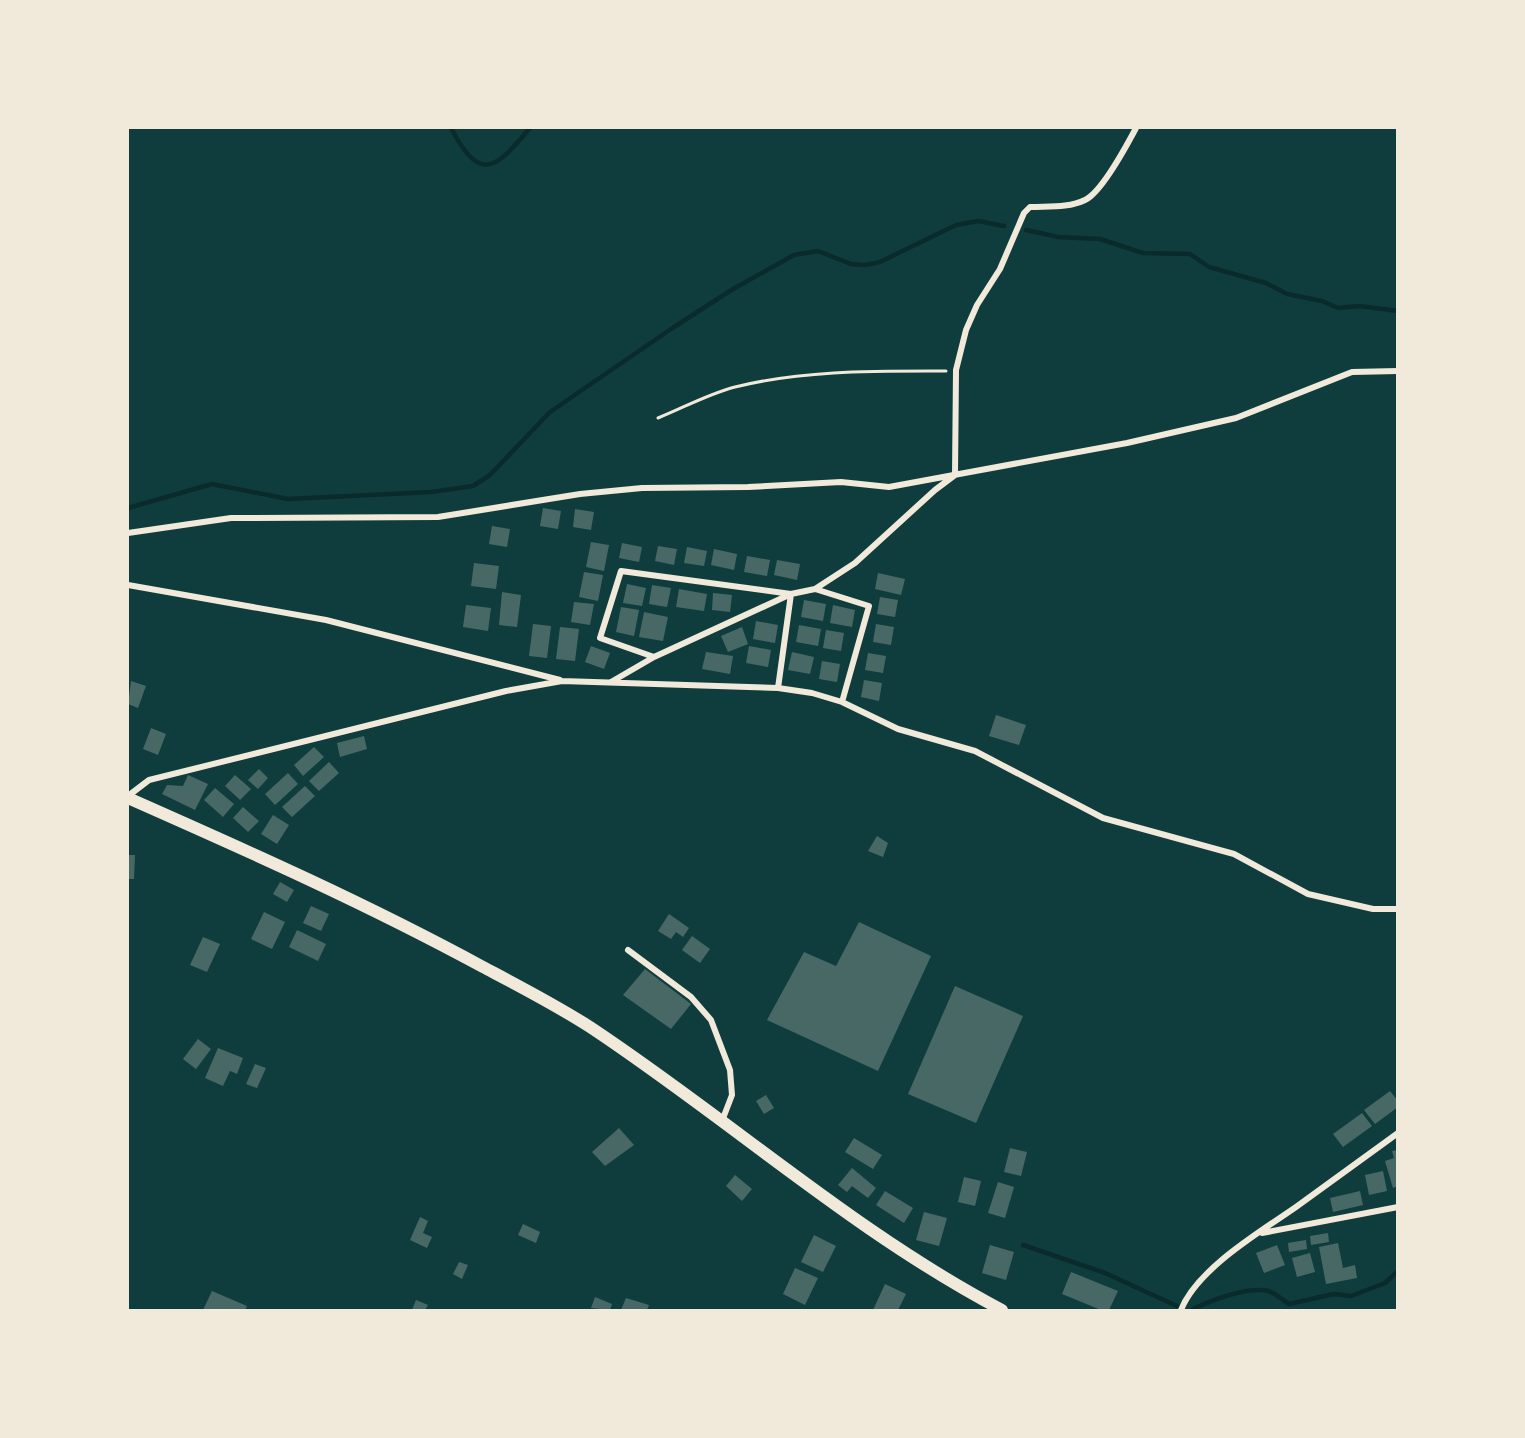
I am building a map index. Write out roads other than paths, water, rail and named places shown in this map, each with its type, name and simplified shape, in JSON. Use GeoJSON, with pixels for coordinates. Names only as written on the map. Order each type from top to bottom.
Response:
{"type":"FeatureCollection","features":[{"type":"Feature","properties":{"kind":"main road"},"geometry":{"type":"LineString","coordinates":[[128,797],[381,912],[508,980],[589,1027],[722,1121],[866,1229],[942,1279],[1002,1311]]}},
{"type":"Feature","properties":{"kind":"street"},"geometry":{"type":"LineString","coordinates":[[955,476],[956,370],[966,330],[977,305],[1000,269],[1024,213],[1030,207],[1068,205],[1087,199],[1108,176],[1136,128]]}},
{"type":"Feature","properties":{"kind":"street"},"geometry":{"type":"LineString","coordinates":[[128,533],[231,518],[438,517],[580,494],[642,488],[748,487],[841,482],[889,487],[1127,442],[1236,418],[1352,372],[1398,371]]}},
{"type":"Feature","properties":{"kind":"street"},"geometry":{"type":"LineString","coordinates":[[610,682],[654,657],[791,594],[815,589],[855,563],[935,490],[955,476]]}},
{"type":"Feature","properties":{"kind":"street"},"geometry":{"type":"LineString","coordinates":[[654,657],[600,638],[621,571],[791,594]]}},
{"type":"Feature","properties":{"kind":"street"},"geometry":{"type":"LineString","coordinates":[[128,585],[326,620],[562,681]]}},
{"type":"Feature","properties":{"kind":"street"},"geometry":{"type":"LineString","coordinates":[[815,589],[869,606],[842,702]]}},
{"type":"Feature","properties":{"kind":"street"},"geometry":{"type":"LineString","coordinates":[[778,688],[791,594]]}},
{"type":"Feature","properties":{"kind":"street"},"geometry":{"type":"LineString","coordinates":[[128,797],[149,780],[506,691],[562,681],[778,688],[812,693],[842,702],[898,729],[975,751],[1102,818],[1234,855],[1308,894],[1373,909],[1398,909]]}},
{"type":"Feature","properties":{"kind":"street"},"geometry":{"type":"LineString","coordinates":[[628,950],[691,998],[711,1020],[730,1070],[732,1095],[722,1121]]}},
{"type":"Feature","properties":{"kind":"street"},"geometry":{"type":"LineString","coordinates":[[1181,1311],[1185,1299],[1203,1278],[1258,1234],[1398,1133]]}},
{"type":"Feature","properties":{"kind":"street"},"geometry":{"type":"LineString","coordinates":[[1258,1234],[1398,1207]]}},
{"type":"Feature","properties":{"kind":"waterway"},"geometry":{"type":"LineString","coordinates":[[451,128],[471,158],[480,164],[498,161],[530,128]]}},
{"type":"Feature","properties":{"kind":"waterway"},"geometry":{"type":"LineString","coordinates":[[128,508],[212,484],[288,499],[431,492],[473,486],[490,475],[550,412],[733,289],[794,255],[818,251],[851,264],[865,265],[880,262],[956,225],[978,221],[1004,226]]}},
{"type":"Feature","properties":{"kind":"waterway"},"geometry":{"type":"LineString","coordinates":[[1026,230],[1058,237],[1100,239],[1143,253],[1190,254],[1209,267],[1266,283],[1287,294],[1322,301],[1338,308],[1359,306],[1398,311]]}},
{"type":"Feature","properties":{"kind":"waterway"},"geometry":{"type":"LineString","coordinates":[[1023,1245],[1105,1273],[1177,1306]]}},
{"type":"Feature","properties":{"kind":"waterway"},"geometry":{"type":"LineString","coordinates":[[1193,1309],[1220,1298],[1251,1290],[1268,1291],[1289,1304],[1334,1294],[1351,1296],[1385,1283],[1398,1271]]}}]}
